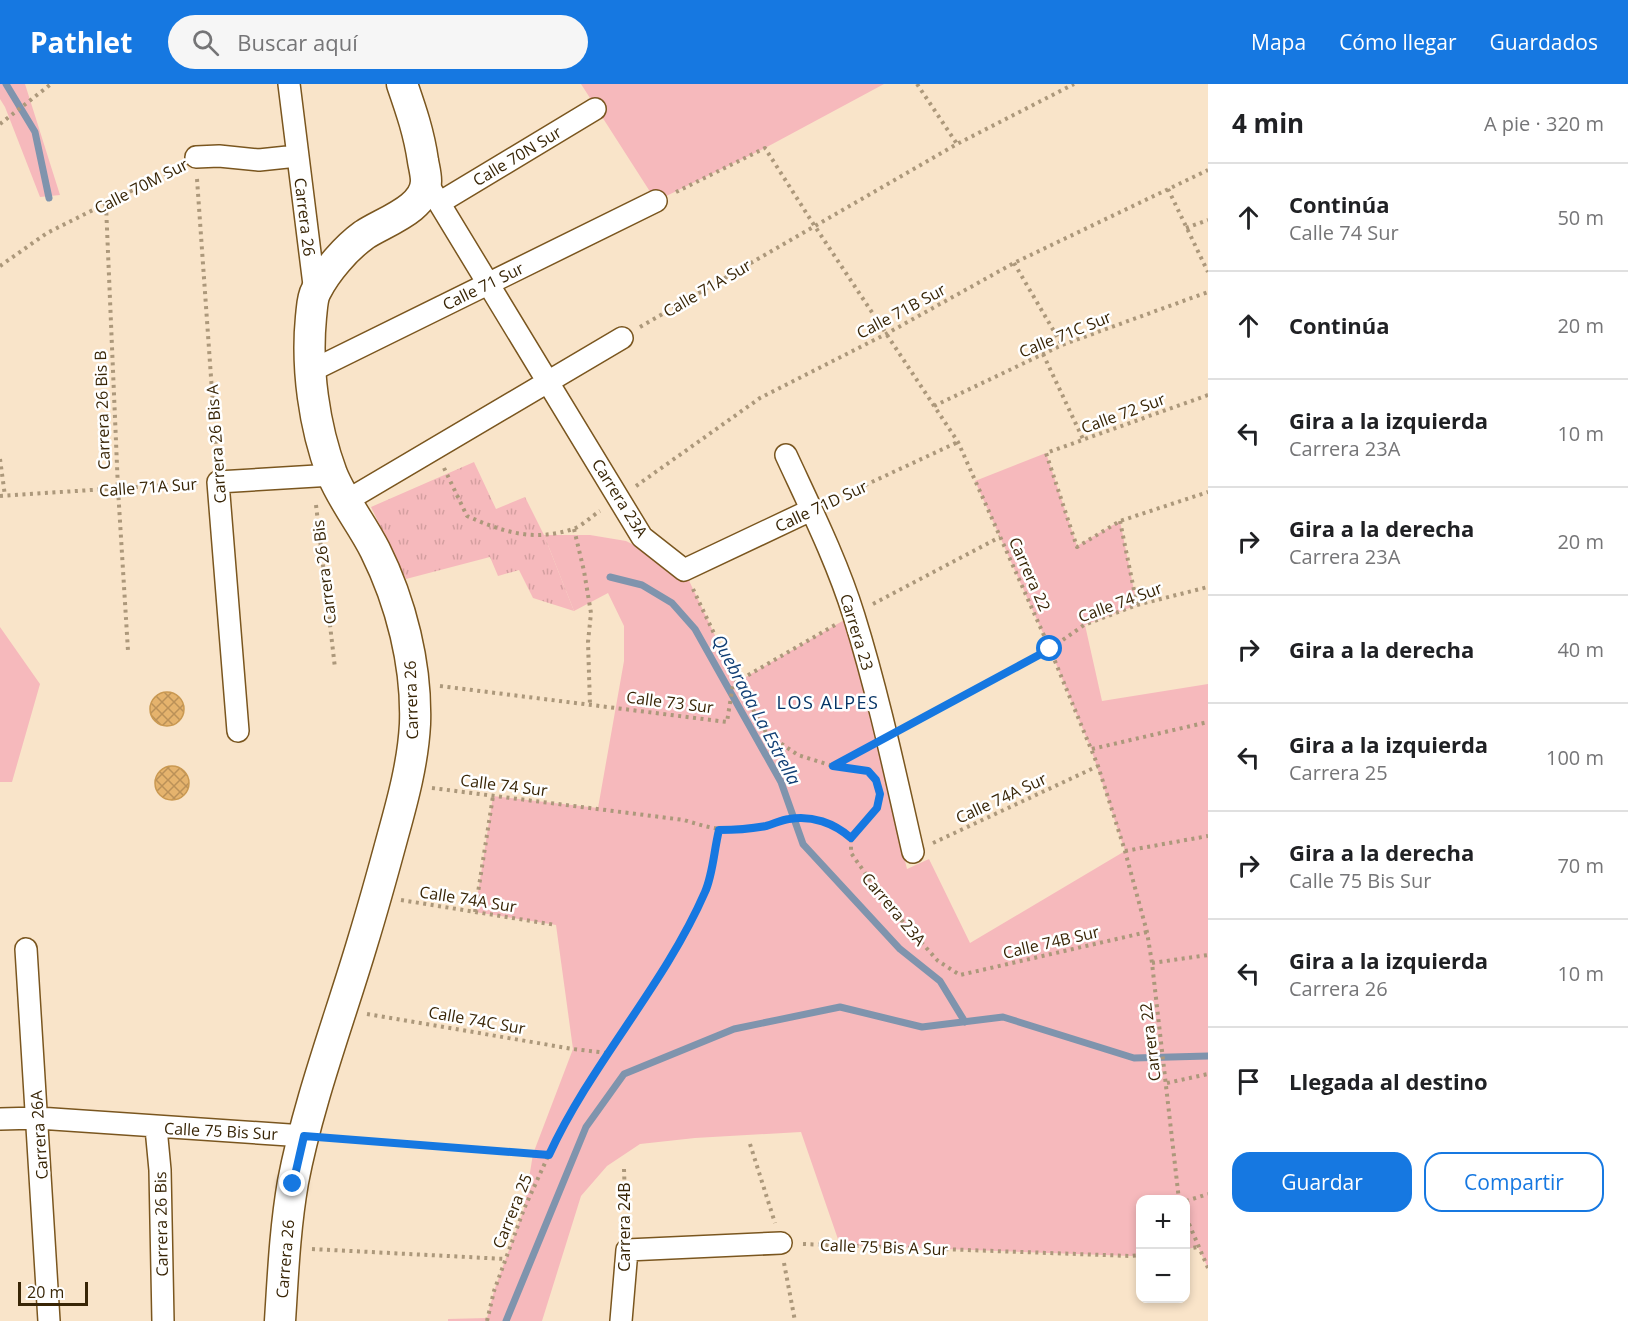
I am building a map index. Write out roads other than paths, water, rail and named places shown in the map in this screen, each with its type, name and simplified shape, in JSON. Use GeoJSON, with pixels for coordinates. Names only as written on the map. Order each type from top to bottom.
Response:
{"type":"FeatureCollection","features":[{"type":"Feature","properties":{"kind":"street","name":"Carrera 26"},"geometry":{"type":"LineString","coordinates":[[280,1321],[284,1248],[293,1184],[304,1136],[377,896],[407,785],[415,723],[413,682],[403,627],[391,589],[375,551],[330,484],[321,439],[311,371],[310,333],[315,293],[289,84]]}},
{"type":"Feature","properties":{"kind":"street","name":"Carrera 23A"},"geometry":{"type":"LineString","coordinates":[[402,84],[416,122],[433,193],[642,537],[684,570]]}},
{"type":"Feature","properties":{"kind":"street","name":"Calle 70N Sur"},"geometry":{"type":"LineString","coordinates":[[315,293],[347,250],[362,237],[411,207],[422,195],[433,193],[595,109]]}},
{"type":"Feature","properties":{"kind":"street","name":"Calle 70M Sur"},"geometry":{"type":"LineString","coordinates":[[196,157],[219,156],[259,160],[297,156]]}},
{"type":"Feature","properties":{"kind":"street","name":"Calle 71 Sur"},"geometry":{"type":"LineString","coordinates":[[311,371],[656,201]]}},
{"type":"Feature","properties":{"kind":"street","name":"Calle 71A Sur"},"geometry":{"type":"LineString","coordinates":[[218,482],[330,484],[435,448],[622,338]]}},
{"type":"Feature","properties":{"kind":"street","name":"Carrera 23"},"geometry":{"type":"LineString","coordinates":[[786,455],[812,510],[854,615],[887,738],[913,852]]}},
{"type":"Feature","properties":{"kind":"street","name":"Carrera 26 Bis A"},"geometry":{"type":"LineString","coordinates":[[218,482],[238,731]]}},
{"type":"Feature","properties":{"kind":"street","name":"Calle 71D Sur"},"geometry":{"type":"LineString","coordinates":[[684,570],[812,510]]}},
{"type":"Feature","properties":{"kind":"street","name":"Carrera 26A"},"geometry":{"type":"LineString","coordinates":[[26,949],[50,1321]]}},
{"type":"Feature","properties":{"kind":"street","name":"Calle 75 Bis Sur"},"geometry":{"type":"LineString","coordinates":[[0,1119],[38,1118],[156,1128],[304,1136]]}},
{"type":"Feature","properties":{"kind":"street","name":"Carrera 26 Bis"},"geometry":{"type":"LineString","coordinates":[[156,1128],[160,1170],[163,1321]]}},
{"type":"Feature","properties":{"kind":"street","name":"Carrera 24B"},"geometry":{"type":"LineString","coordinates":[[621,1321],[627,1250],[781,1243]]}},
{"type":"Feature","properties":{"kind":"waterway"},"geometry":{"type":"LineString","coordinates":[[6,84],[35,132],[49,198]]}},
{"type":"Feature","properties":{"kind":"waterway","name":"Quebrada La Estrella"},"geometry":{"type":"LineString","coordinates":[[610,577],[642,585],[672,603],[695,629],[781,782],[803,844],[900,949],[940,981],[965,1022]]}},
{"type":"Feature","properties":{"kind":"waterway","name":"Quebrada La Estrella"},"geometry":{"type":"LineString","coordinates":[[506,1321],[586,1127],[624,1074],[734,1029],[840,1007],[922,1027],[1003,1017],[1134,1058],[1208,1056]]}},
{"type":"Feature","properties":{"kind":"district","name":"LOS ALPES"},"geometry":{"type":"Point","coordinates":[828,703]}}]}
